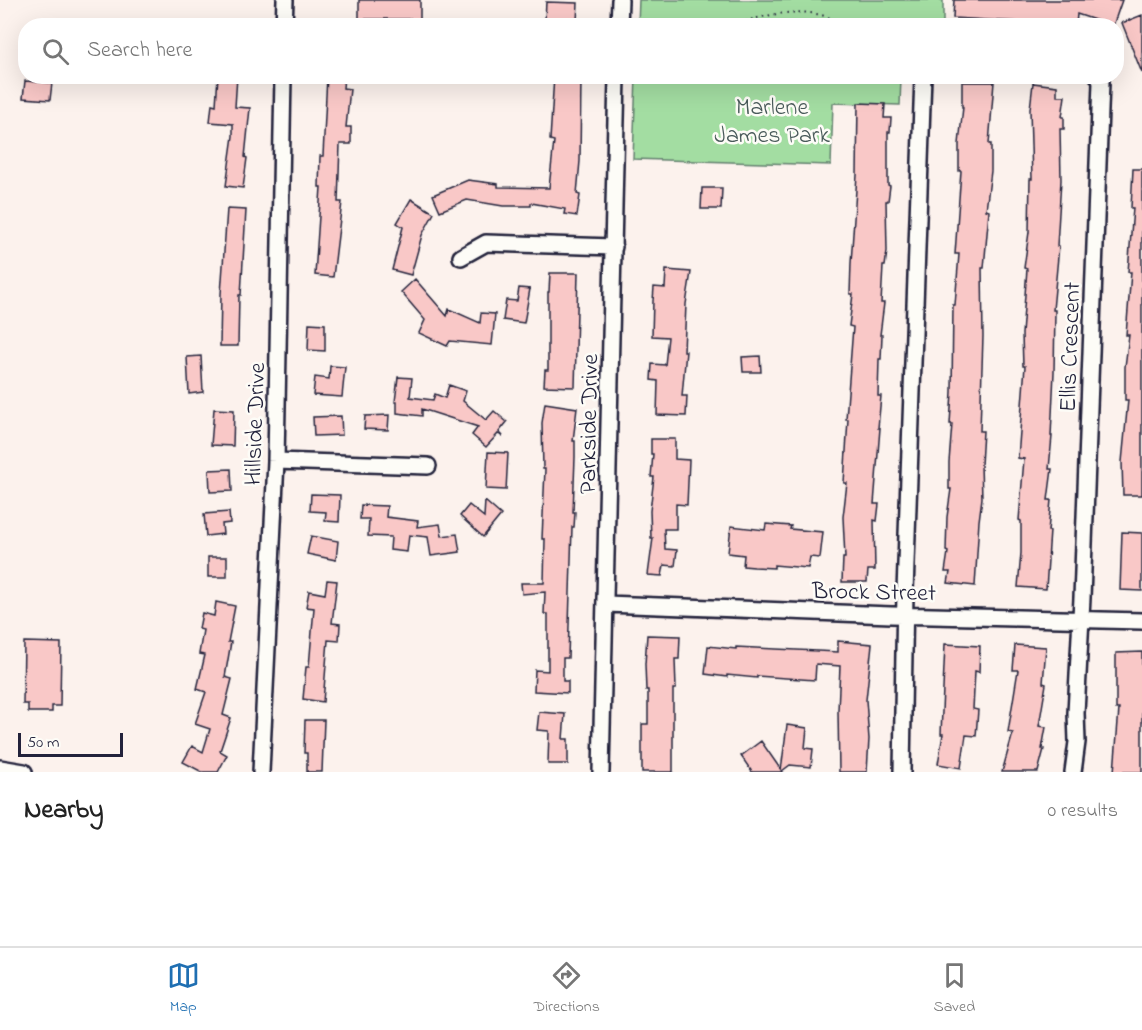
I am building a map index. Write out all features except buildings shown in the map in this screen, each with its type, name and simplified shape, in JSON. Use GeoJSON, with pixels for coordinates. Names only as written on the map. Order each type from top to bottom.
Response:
{"type":"FeatureCollection","features":[{"type":"Feature","properties":{"kind":"street"},"geometry":{"type":"LineString","coordinates":[[284,18],[285,0]]}},
{"type":"Feature","properties":{"kind":"street"},"geometry":{"type":"LineString","coordinates":[[619,18],[620,0]]}},
{"type":"Feature","properties":{"kind":"street","name":"Hillside Drive"},"geometry":{"type":"LineString","coordinates":[[261,772],[276,462],[284,84]]}},
{"type":"Feature","properties":{"kind":"street","name":"Parkside Drive"},"geometry":{"type":"LineString","coordinates":[[601,772],[617,84]]}},
{"type":"Feature","properties":{"kind":"street"},"geometry":{"type":"LineString","coordinates":[[902,772],[923,84]]}},
{"type":"Feature","properties":{"kind":"street","name":"Ellis Crescent"},"geometry":{"type":"LineString","coordinates":[[1073,772],[1077,742],[1101,84]]}},
{"type":"Feature","properties":{"kind":"street"},"geometry":{"type":"LineString","coordinates":[[461,257],[475,247],[486,243],[614,247]]}},
{"type":"Feature","properties":{"kind":"street"},"geometry":{"type":"LineString","coordinates":[[276,462],[428,466]]}},
{"type":"Feature","properties":{"kind":"street","name":"Brock Street"},"geometry":{"type":"LineString","coordinates":[[606,604],[1142,621]]}},
{"type":"Feature","properties":{"kind":"street"},"geometry":{"type":"LineString","coordinates":[[0,768],[24,772]]}},
{"type":"Feature","properties":{"kind":"path"},"geometry":{"type":"LineString","coordinates":[[758,18],[795,13],[822,15],[828,18]]}},
{"type":"Feature","properties":{"kind":"green space","name":"Marlene James Park"},"geometry":{"type":"Polygon","coordinates":[[[639,0],[943,0],[943,18],[638,18],[639,0]]]}},
{"type":"Feature","properties":{"kind":"green space","name":"Marlene James Park"},"geometry":{"type":"Polygon","coordinates":[[[636,84],[901,84],[900,105],[833,103],[831,165],[633,159],[636,84]]]}}]}
